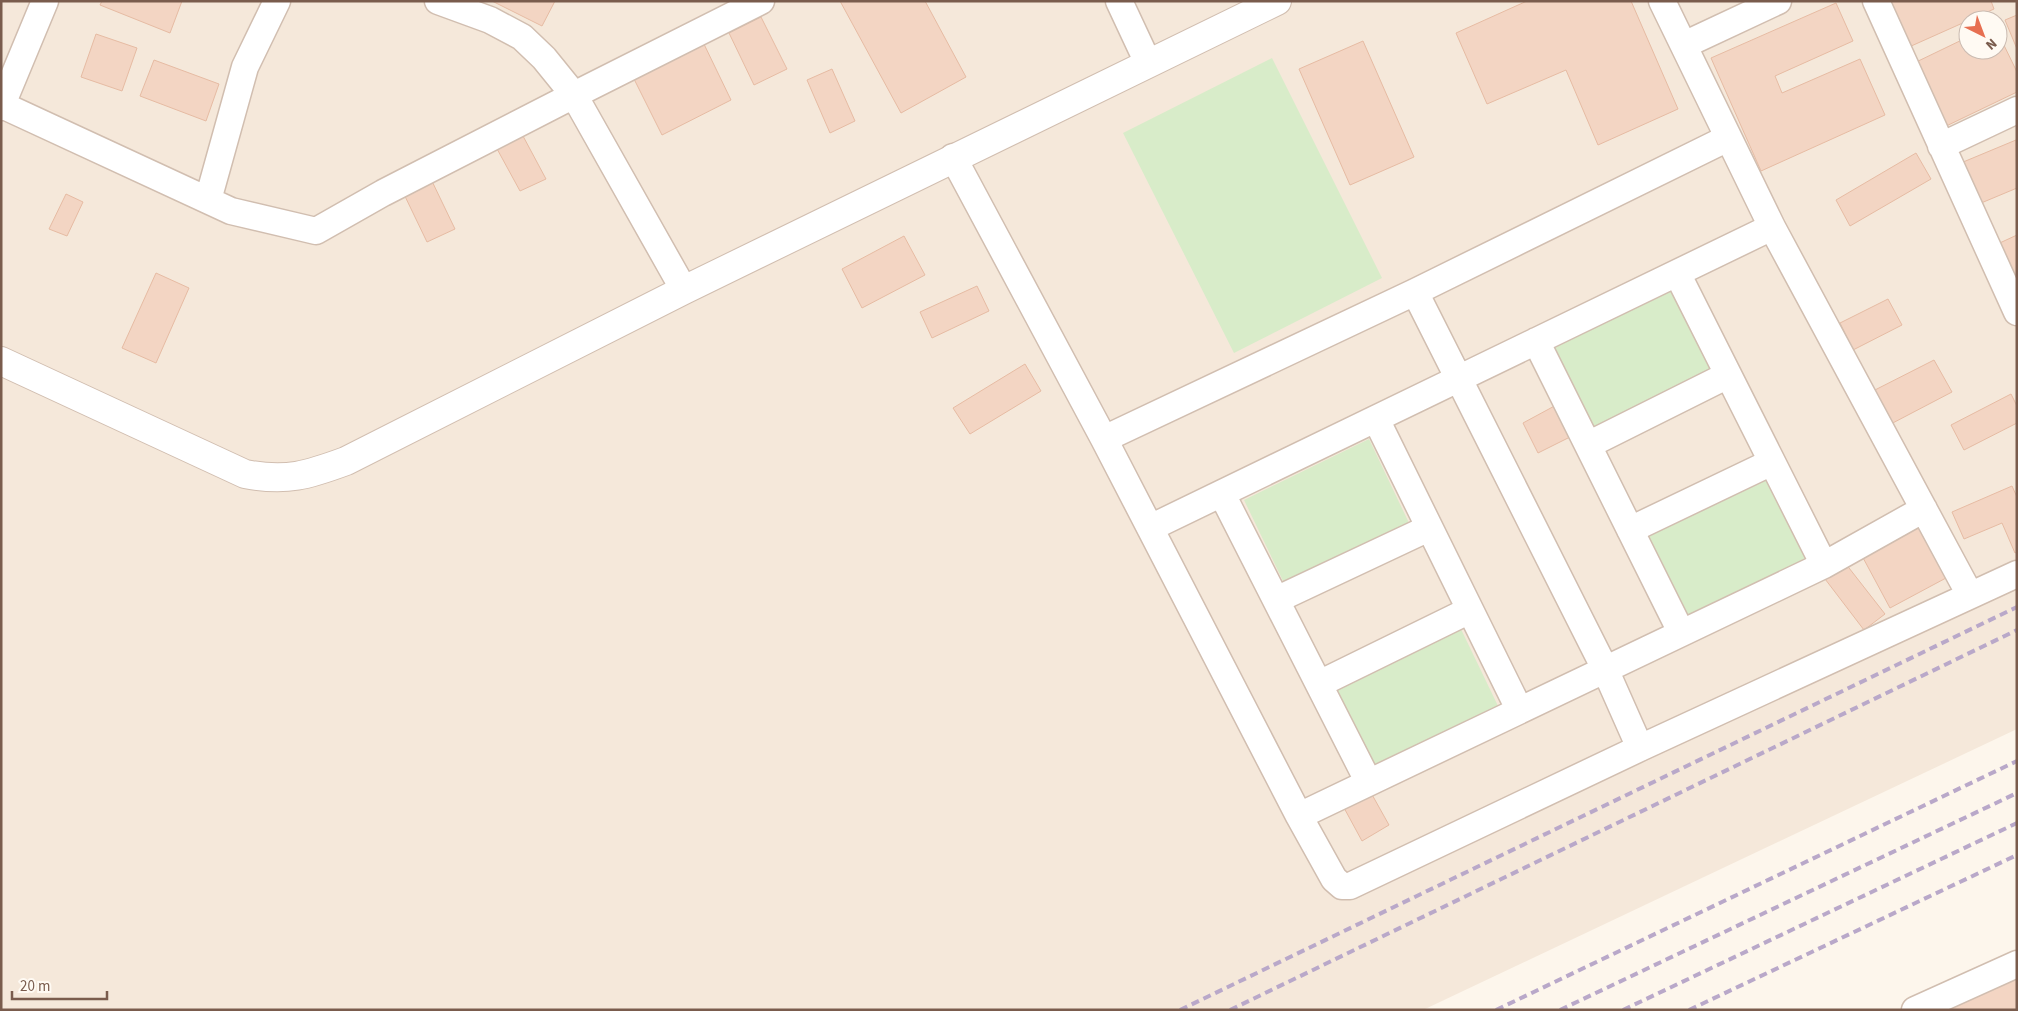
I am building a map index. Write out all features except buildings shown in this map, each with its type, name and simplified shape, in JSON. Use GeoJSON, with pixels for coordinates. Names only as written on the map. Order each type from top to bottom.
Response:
{"type":"FeatureCollection","features":[{"type":"Feature","properties":{"kind":"street"},"geometry":{"type":"LineString","coordinates":[[45,1],[2,106],[231,211],[316,230],[383,193],[574,95],[730,8],[761,1]]}},
{"type":"Feature","properties":{"kind":"street"},"geometry":{"type":"LineString","coordinates":[[208,200],[245,67],[277,1]]}},
{"type":"Feature","properties":{"kind":"street"},"geometry":{"type":"LineString","coordinates":[[438,1],[490,20],[522,37],[544,58],[574,95],[684,290]]}},
{"type":"Feature","properties":{"kind":"street"},"geometry":{"type":"LineString","coordinates":[[1119,1],[1148,63]]}},
{"type":"Feature","properties":{"kind":"street"},"geometry":{"type":"LineString","coordinates":[[1,361],[245,474],[263,478],[287,479],[319,471],[346,461],[684,290],[1277,1]]}},
{"type":"Feature","properties":{"kind":"street"},"geometry":{"type":"LineString","coordinates":[[1662,1],[1772,227],[1970,595]]}},
{"type":"Feature","properties":{"kind":"street"},"geometry":{"type":"LineString","coordinates":[[1684,45],[1778,1]]}},
{"type":"Feature","properties":{"kind":"street"},"geometry":{"type":"LineString","coordinates":[[1876,1],[2017,312]]}},
{"type":"Feature","properties":{"kind":"street"},"geometry":{"type":"LineString","coordinates":[[1941,146],[2017,110]]}},
{"type":"Feature","properties":{"kind":"street"},"geometry":{"type":"LineString","coordinates":[[1104,439],[1415,292],[1728,138]]}},
{"type":"Feature","properties":{"kind":"street"},"geometry":{"type":"LineString","coordinates":[[953,158],[1104,439],[1299,816],[1336,881],[1342,886],[1349,887],[1640,748],[2017,574]]}},
{"type":"Feature","properties":{"kind":"street"},"geometry":{"type":"LineString","coordinates":[[1150,528],[1772,227]]}},
{"type":"Feature","properties":{"kind":"street"},"geometry":{"type":"LineString","coordinates":[[1677,273],[1824,565]]}},
{"type":"Feature","properties":{"kind":"street"},"geometry":{"type":"LineString","coordinates":[[1415,292],[1605,669],[1640,748]]}},
{"type":"Feature","properties":{"kind":"street"},"geometry":{"type":"LineString","coordinates":[[1536,341],[1682,632]]}},
{"type":"Feature","properties":{"kind":"street"},"geometry":{"type":"LineString","coordinates":[[1588,445],[1728,375]]}},
{"type":"Feature","properties":{"kind":"street"},"geometry":{"type":"LineString","coordinates":[[1376,419],[1519,709]]}},
{"type":"Feature","properties":{"kind":"street"},"geometry":{"type":"LineString","coordinates":[[1630,530],[1772,462]]}},
{"type":"Feature","properties":{"kind":"street"},"geometry":{"type":"LineString","coordinates":[[1222,494],[1368,781]]}},
{"type":"Feature","properties":{"kind":"street"},"geometry":{"type":"LineString","coordinates":[[1299,816],[1368,781],[1824,565],[1924,509]]}},
{"type":"Feature","properties":{"kind":"street"},"geometry":{"type":"LineString","coordinates":[[1276,600],[1430,528]]}},
{"type":"Feature","properties":{"kind":"street"},"geometry":{"type":"LineString","coordinates":[[1319,684],[1470,610]]}},
{"type":"Feature","properties":{"kind":"street"},"geometry":{"type":"LineString","coordinates":[[1914,1010],[2017,964]]}},
{"type":"Feature","properties":{"kind":"shaded area"},"geometry":{"type":"Polygon","coordinates":[[[1,1],[2017,1],[2017,729],[1423,1010],[1,1010],[1,1]]]}},
{"type":"Feature","properties":{"kind":"green space"},"geometry":{"type":"Polygon","coordinates":[[[1272,58],[1382,278],[1234,353],[1123,133],[1272,58]]]}},
{"type":"Feature","properties":{"kind":"green space"},"geometry":{"type":"Polygon","coordinates":[[[1676,288],[1716,372],[1591,432],[1551,349],[1676,288]]]}},
{"type":"Feature","properties":{"kind":"green space"},"geometry":{"type":"Polygon","coordinates":[[[1369,439],[1409,523],[1284,583],[1244,500],[1369,439]]]}},
{"type":"Feature","properties":{"kind":"green space"},"geometry":{"type":"Polygon","coordinates":[[[1770,475],[1810,559],[1685,619],[1645,536],[1770,475]]]}},
{"type":"Feature","properties":{"kind":"green space"},"geometry":{"type":"Polygon","coordinates":[[[1459,625],[1499,708],[1374,768],[1334,685],[1459,625]]]}},
{"type":"Feature","properties":{"kind":"railway"},"geometry":{"type":"LineString","coordinates":[[1180,1010],[2017,607]]}},
{"type":"Feature","properties":{"kind":"railway"},"geometry":{"type":"LineString","coordinates":[[1230,1010],[2017,630]]}},
{"type":"Feature","properties":{"kind":"railway"},"geometry":{"type":"LineString","coordinates":[[1496,1010],[2017,761]]}},
{"type":"Feature","properties":{"kind":"railway"},"geometry":{"type":"LineString","coordinates":[[1560,1010],[2017,793]]}},
{"type":"Feature","properties":{"kind":"railway"},"geometry":{"type":"LineString","coordinates":[[1623,1010],[2017,823]]}},
{"type":"Feature","properties":{"kind":"railway"},"geometry":{"type":"LineString","coordinates":[[1689,1010],[2017,855]]}}]}
